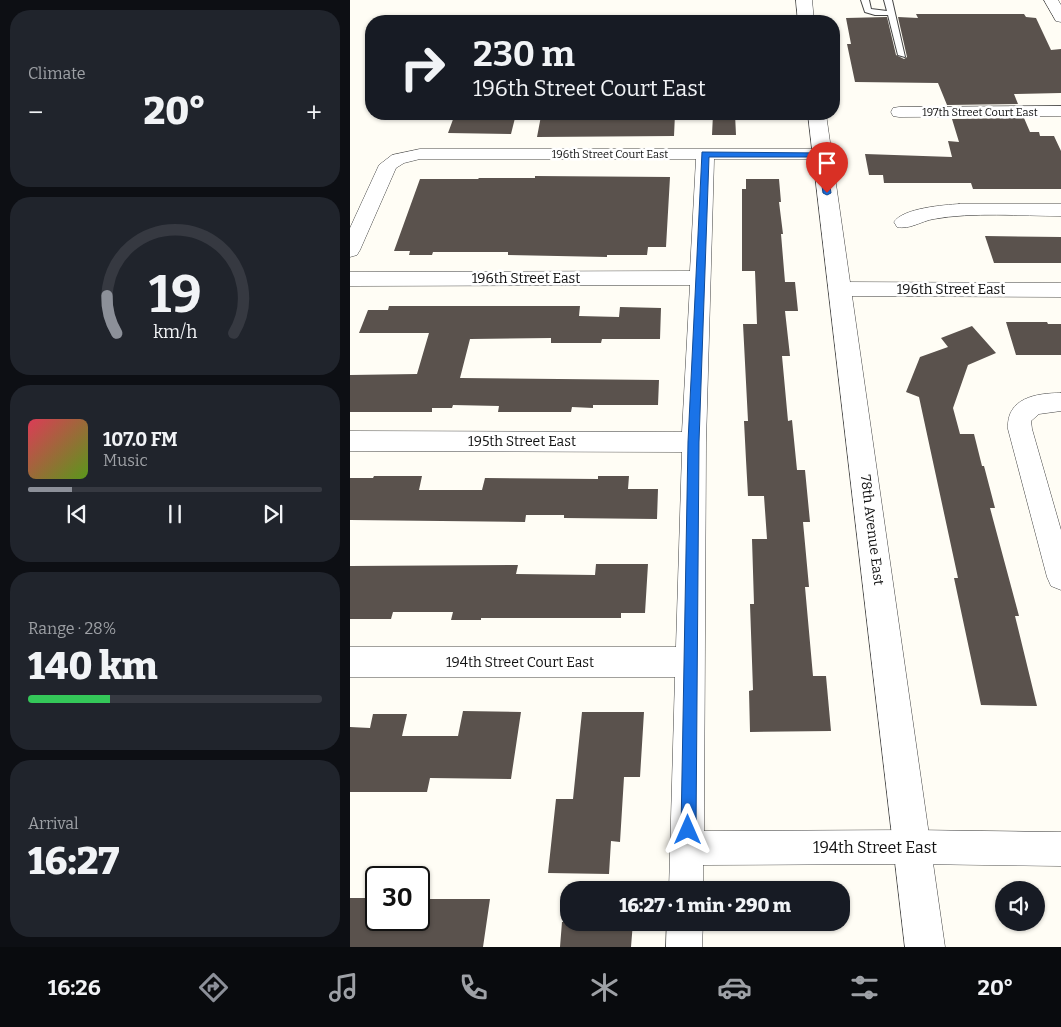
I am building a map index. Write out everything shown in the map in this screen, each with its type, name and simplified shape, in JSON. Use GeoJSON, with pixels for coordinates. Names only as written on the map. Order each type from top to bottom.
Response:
{"type":"FeatureCollection","features":[{"type":"Feature","properties":{"kind":"street"},"geometry":{"type":"LineString","coordinates":[[804,0],[805,15]]}},
{"type":"Feature","properties":{"kind":"street"},"geometry":{"type":"LineString","coordinates":[[1051,0],[1061,18]]}},
{"type":"Feature","properties":{"kind":"street","name":"197th Street Court East"},"geometry":{"type":"LineString","coordinates":[[899,112],[1061,111]]}},
{"type":"Feature","properties":{"kind":"street","name":"78th Avenue East"},"geometry":{"type":"LineString","coordinates":[[818,120],[925,947]]}},
{"type":"Feature","properties":{"kind":"street","name":"196th Street Court East"},"geometry":{"type":"LineString","coordinates":[[350,250],[388,165],[398,159],[420,154],[705,154],[739,156],[822,154]]}},
{"type":"Feature","properties":{"kind":"street"},"geometry":{"type":"LineString","coordinates":[[686,881],[694,442],[705,154]]}},
{"type":"Feature","properties":{"kind":"street"},"geometry":{"type":"LineString","coordinates":[[904,222],[931,213],[959,210],[1061,210]]}},
{"type":"Feature","properties":{"kind":"street","name":"196th Street East"},"geometry":{"type":"LineString","coordinates":[[350,279],[701,278]]}},
{"type":"Feature","properties":{"kind":"street","name":"196th Street East"},"geometry":{"type":"LineString","coordinates":[[840,289],[1061,290]]}},
{"type":"Feature","properties":{"kind":"street"},"geometry":{"type":"LineString","coordinates":[[1061,402],[1051,402],[1031,407],[1019,419],[1020,429],[1061,578]]}},
{"type":"Feature","properties":{"kind":"street","name":"195th Street East"},"geometry":{"type":"LineString","coordinates":[[350,441],[694,442]]}},
{"type":"Feature","properties":{"kind":"street","name":"194th Street Court East"},"geometry":{"type":"LineString","coordinates":[[350,662],[689,662]]}},
{"type":"Feature","properties":{"kind":"street","name":"194th Street East"},"geometry":{"type":"LineString","coordinates":[[688,848],[913,847],[1061,849]]}},
{"type":"Feature","properties":{"kind":"street"},"geometry":{"type":"LineString","coordinates":[[684,947],[685,931]]}},
{"type":"Feature","properties":{"kind":"lane"},"geometry":{"type":"LineString","coordinates":[[865,0],[868,10],[875,13],[891,13]]}},
{"type":"Feature","properties":{"kind":"lane"},"geometry":{"type":"LineString","coordinates":[[888,0],[902,55]]}},
{"type":"Feature","properties":{"kind":"building"},"geometry":{"type":"Polygon","coordinates":[[[916,14],[1024,14],[1026,17],[1036,18],[1051,50],[1061,49],[1061,93],[1014,94],[1018,104],[947,105],[938,83],[855,82],[847,44],[851,44],[846,18],[887,17],[896,55],[904,59],[907,57],[898,17],[918,18],[916,14]]]}},
{"type":"Feature","properties":{"kind":"building"},"geometry":{"type":"Polygon","coordinates":[[[1024,118],[1030,132],[1039,132],[1040,136],[1054,136],[1061,151],[1061,189],[973,189],[971,183],[884,183],[883,175],[869,175],[865,154],[952,157],[948,141],[959,142],[952,119],[1024,118]]]}},
{"type":"Feature","properties":{"kind":"building"},"geometry":{"type":"Polygon","coordinates":[[[453,120],[514,120],[511,134],[448,133],[453,120]]]}},
{"type":"Feature","properties":{"kind":"building"},"geometry":{"type":"Polygon","coordinates":[[[540,120],[675,120],[674,136],[537,137],[540,120]]]}},
{"type":"Feature","properties":{"kind":"building"},"geometry":{"type":"Polygon","coordinates":[[[713,120],[735,120],[736,135],[712,135],[713,120]]]}},
{"type":"Feature","properties":{"kind":"building"},"geometry":{"type":"Polygon","coordinates":[[[535,176],[670,177],[666,247],[648,247],[647,255],[607,255],[607,257],[508,255],[508,252],[433,252],[432,255],[409,255],[410,251],[394,251],[420,179],[535,178],[535,176]]]}},
{"type":"Feature","properties":{"kind":"building"},"geometry":{"type":"Polygon","coordinates":[[[746,179],[779,179],[785,282],[795,282],[798,311],[785,311],[790,356],[782,356],[788,421],[792,420],[797,470],[805,470],[810,522],[803,522],[809,587],[805,587],[813,676],[826,676],[831,731],[750,732],[749,691],[753,690],[750,604],[754,604],[752,539],[767,539],[764,496],[748,496],[744,421],[748,421],[743,324],[757,324],[755,271],[742,271],[742,189],[746,189],[746,179]]]}},
{"type":"Feature","properties":{"kind":"building"},"geometry":{"type":"Polygon","coordinates":[[[985,236],[1061,237],[1061,263],[994,263],[985,236]]]}},
{"type":"Feature","properties":{"kind":"building"},"geometry":{"type":"Polygon","coordinates":[[[389,306],[580,306],[579,316],[619,317],[620,307],[661,308],[660,339],[602,339],[601,343],[551,343],[551,338],[470,339],[460,378],[659,380],[658,405],[593,405],[593,408],[572,407],[571,412],[498,412],[499,406],[453,405],[452,408],[432,408],[432,412],[350,412],[350,375],[417,374],[429,333],[359,333],[368,310],[388,310],[389,306]]]}},
{"type":"Feature","properties":{"kind":"building"},"geometry":{"type":"Polygon","coordinates":[[[1006,322],[1061,324],[1061,355],[1016,355],[1006,322]]]}},
{"type":"Feature","properties":{"kind":"building"},"geometry":{"type":"Polygon","coordinates":[[[972,326],[996,353],[968,365],[953,408],[960,434],[974,434],[982,466],[984,466],[995,508],[990,508],[1019,616],[1015,616],[1037,706],[981,705],[954,578],[958,578],[919,397],[906,392],[920,357],[948,347],[941,338],[972,326]]]}},
{"type":"Feature","properties":{"kind":"building"},"geometry":{"type":"Polygon","coordinates":[[[374,476],[422,476],[419,490],[482,490],[485,478],[598,479],[598,476],[629,476],[628,489],[658,489],[657,519],[564,518],[564,515],[526,515],[525,522],[350,520],[350,478],[373,478],[374,476]]]}},
{"type":"Feature","properties":{"kind":"building"},"geometry":{"type":"Polygon","coordinates":[[[596,564],[648,564],[645,613],[621,613],[621,618],[481,618],[481,620],[451,620],[453,612],[393,612],[391,619],[350,619],[350,566],[518,565],[516,574],[595,575],[596,564]]]}},
{"type":"Feature","properties":{"kind":"building"},"geometry":{"type":"Polygon","coordinates":[[[463,711],[521,712],[511,779],[430,778],[427,792],[350,792],[350,727],[370,728],[373,714],[407,714],[402,736],[458,736],[463,711]]]}},
{"type":"Feature","properties":{"kind":"building"},"geometry":{"type":"Polygon","coordinates":[[[582,712],[644,712],[640,777],[624,777],[620,842],[611,841],[609,874],[548,873],[556,799],[573,799],[582,712]]]}},
{"type":"Feature","properties":{"kind":"building"},"geometry":{"type":"Polygon","coordinates":[[[350,898],[365,898],[365,931],[430,931],[430,899],[490,899],[483,947],[350,947],[350,898]]]}},
{"type":"Feature","properties":{"kind":"building"},"geometry":{"type":"Polygon","coordinates":[[[561,931],[632,931],[631,947],[560,947],[561,931]]]}},
{"type":"Feature","properties":{"kind":"route"},"geometry":{"type":"LineString","coordinates":[[688,830],[689,662],[694,442],[705,154],[739,156],[822,154],[827,193]]}}]}
